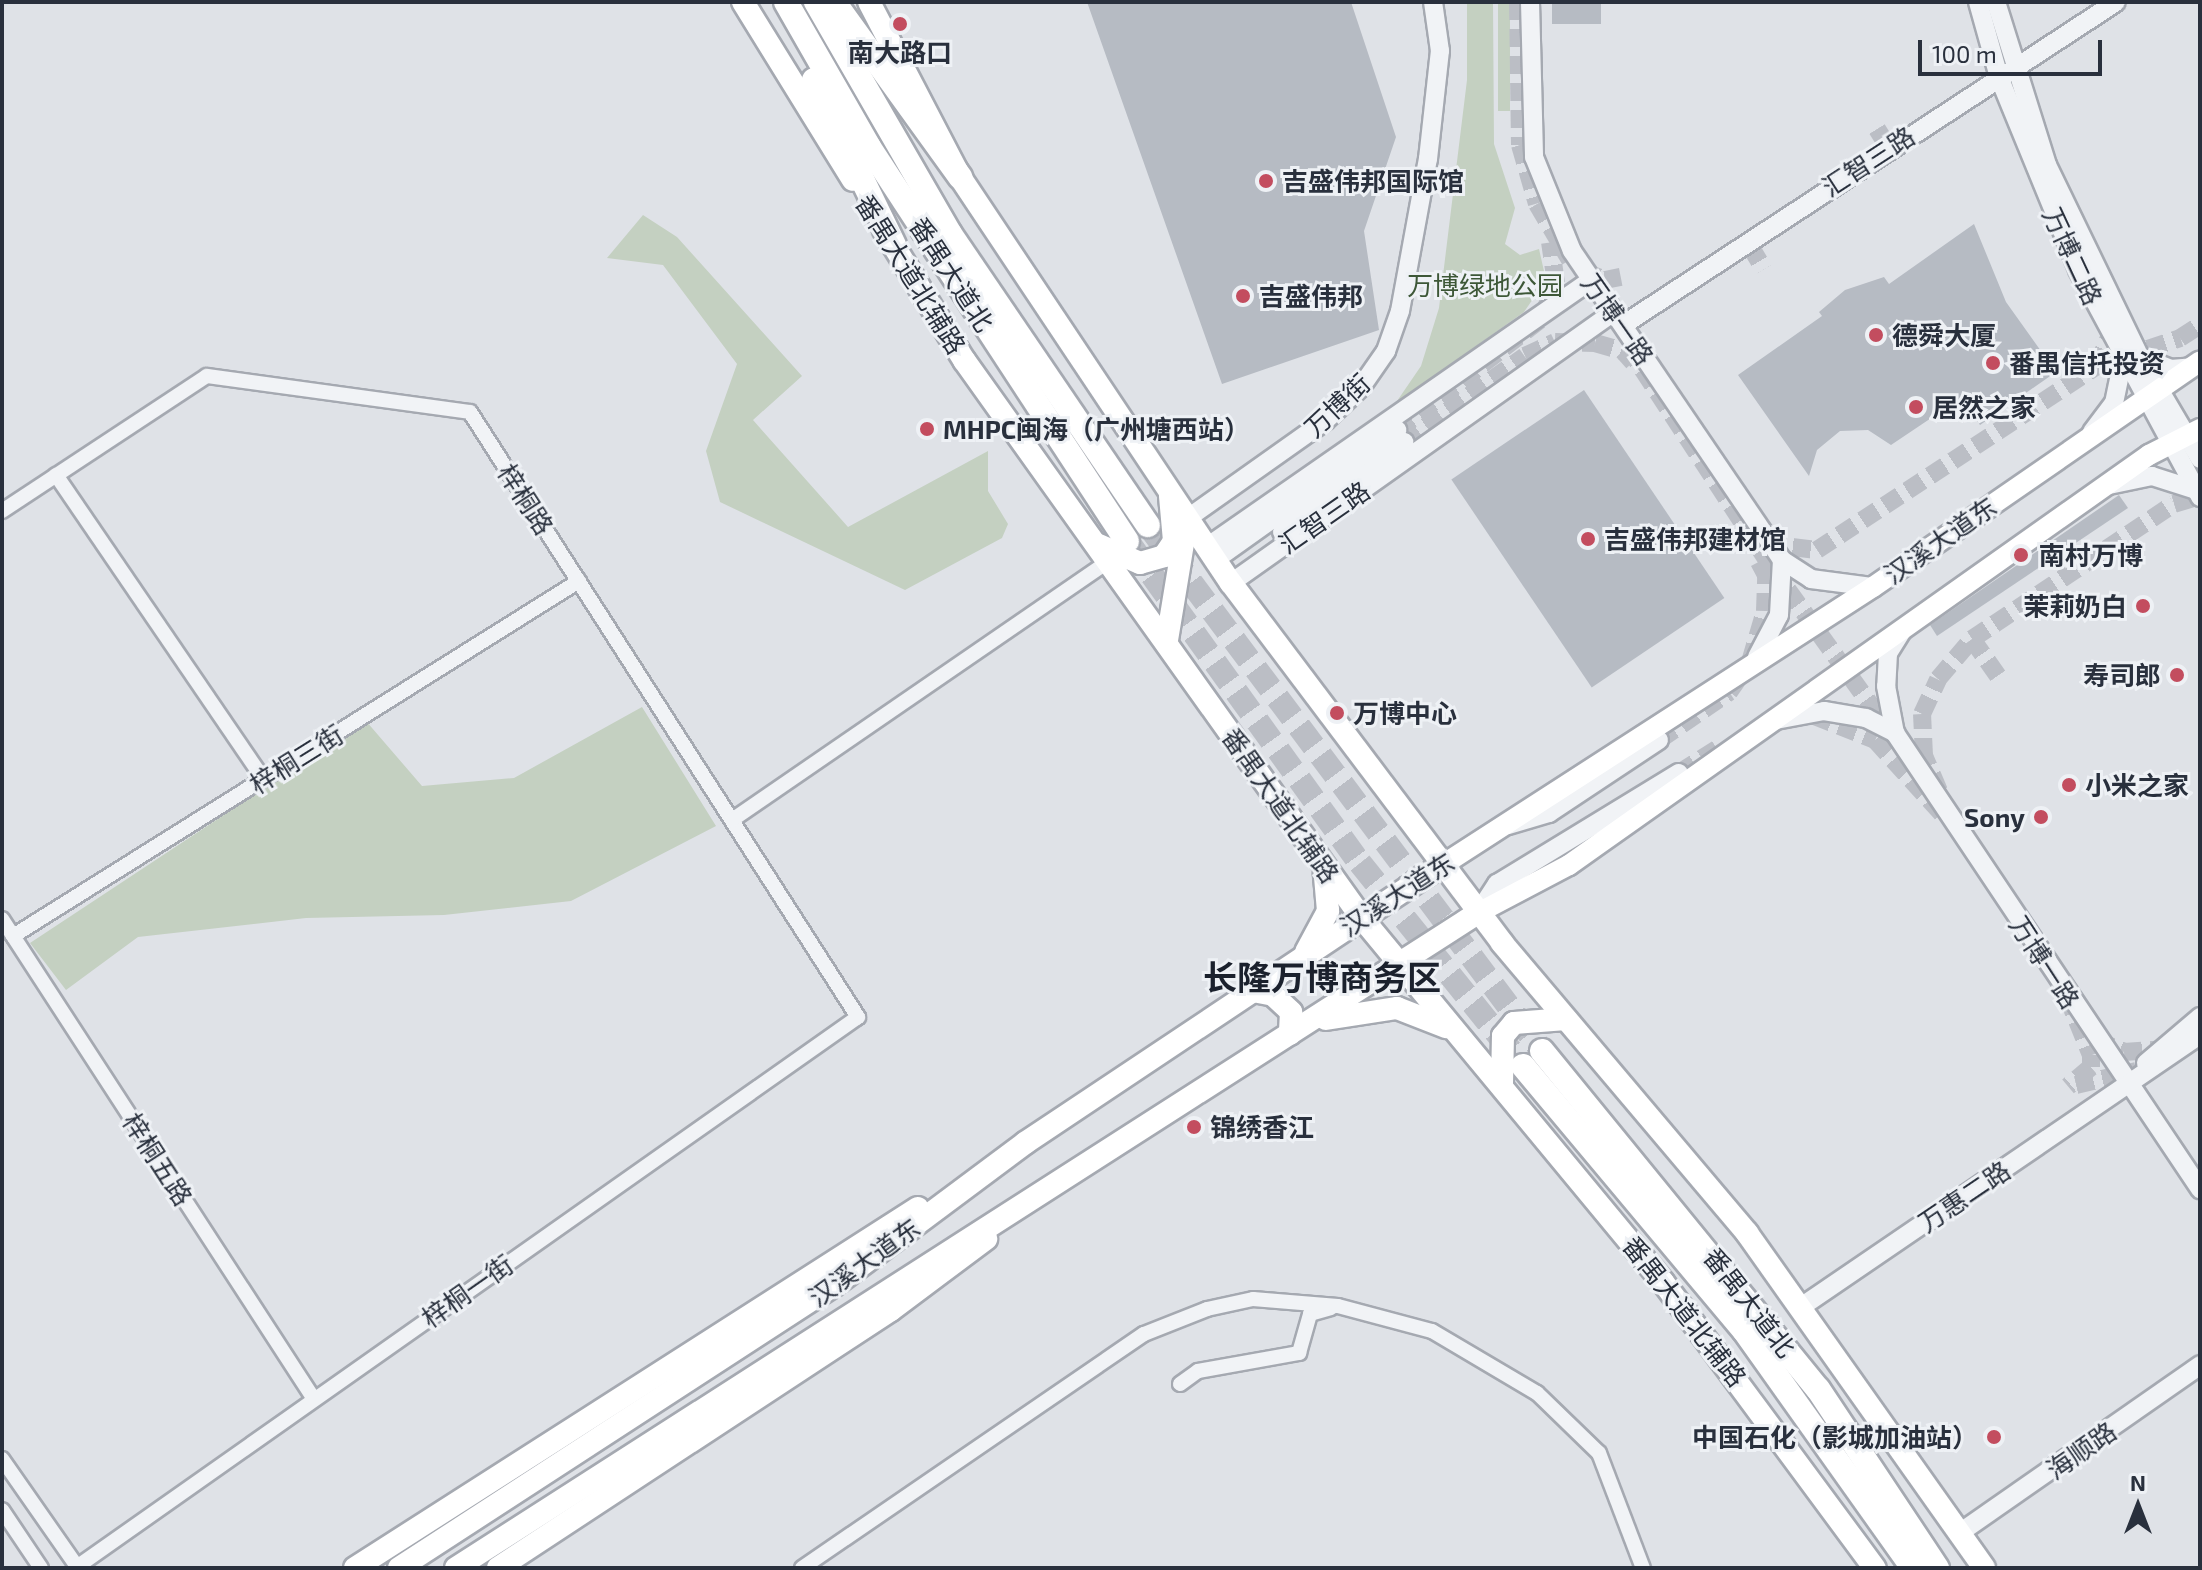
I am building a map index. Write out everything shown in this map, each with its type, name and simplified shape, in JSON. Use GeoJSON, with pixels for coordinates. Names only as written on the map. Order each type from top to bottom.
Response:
{"type":"FeatureCollection","features":[{"type":"Feature","properties":{"kind":"highway"},"geometry":{"type":"LineString","coordinates":[[776,2],[894,245]]}},
{"type":"Feature","properties":{"kind":"highway","name":"番禺大道北"},"geometry":{"type":"LineString","coordinates":[[786,2],[869,147],[1127,541]]}},
{"type":"Feature","properties":{"kind":"highway","name":"番禺大道北"},"geometry":{"type":"LineString","coordinates":[[816,2],[942,222],[1148,525]]}},
{"type":"Feature","properties":{"kind":"highway"},"geometry":{"type":"LineString","coordinates":[[834,2],[960,177]]}},
{"type":"Feature","properties":{"kind":"highway","name":"番禺大道北"},"geometry":{"type":"LineString","coordinates":[[1913,1568],[1744,1330],[1533,1058],[1818,1389],[1937,1568]]}},
{"type":"Feature","properties":{"kind":"main road","name":"番禺大道北辅路"},"geometry":{"type":"LineString","coordinates":[[743,2],[964,360],[1167,640],[1320,861],[1398,964],[1502,1083],[1766,1414],[1872,1567]]}},
{"type":"Feature","properties":{"kind":"main road"},"geometry":{"type":"LineString","coordinates":[[869,2],[960,177],[1219,566],[1441,866],[1801,1307],[1984,1568]]}},
{"type":"Feature","properties":{"kind":"main road","name":"汉溪大道东"},"geometry":{"type":"LineString","coordinates":[[399,1568],[836,1284],[1025,1143],[1497,827],[1757,657],[1873,587],[2196,364]]}},
{"type":"Feature","properties":{"kind":"main road","name":"汉溪大道东"},"geometry":{"type":"LineString","coordinates":[[456,1568],[1300,1030],[1478,913],[1569,865],[2103,487],[2185,436]]}},
{"type":"Feature","properties":{"kind":"main road"},"geometry":{"type":"LineString","coordinates":[[1095,542],[1140,563],[1164,556],[1174,541],[1170,493]]}},
{"type":"Feature","properties":{"kind":"main road"},"geometry":{"type":"LineString","coordinates":[[1167,640],[1188,518]]}},
{"type":"Feature","properties":{"kind":"main road"},"geometry":{"type":"LineString","coordinates":[[1300,959],[1328,911],[1320,861]]}},
{"type":"Feature","properties":{"kind":"main road"},"geometry":{"type":"LineString","coordinates":[[1253,991],[1273,995],[1291,1012],[1300,1030],[1397,1008],[1462,1037]]}},
{"type":"Feature","properties":{"kind":"main road"},"geometry":{"type":"LineString","coordinates":[[1502,1083],[1503,1036],[1514,1023],[1566,1019]]}},
{"type":"Feature","properties":{"kind":"main road"},"geometry":{"type":"LineString","coordinates":[[355,1568],[1025,1143]]}},
{"type":"Feature","properties":{"kind":"main road"},"geometry":{"type":"LineString","coordinates":[[498,1568],[924,1287],[1033,1200]]}},
{"type":"Feature","properties":{"kind":"street","name":"万博街"},"geometry":{"type":"LineString","coordinates":[[1188,518],[1325,421],[1361,387],[1386,351],[1400,311],[1428,159],[1440,51],[1433,2]]}},
{"type":"Feature","properties":{"kind":"street","name":"万博一路"},"geometry":{"type":"LineString","coordinates":[[1530,2],[1534,157],[1549,207],[1591,280],[1782,560]]}},
{"type":"Feature","properties":{"kind":"street","name":"万博二路"},"geometry":{"type":"LineString","coordinates":[[1978,2],[2131,358],[2152,394],[2200,459]]}},
{"type":"Feature","properties":{"kind":"street","name":"万博二路"},"geometry":{"type":"LineString","coordinates":[[1996,2],[2006,72]]}},
{"type":"Feature","properties":{"kind":"street","name":"汇智三路"},"geometry":{"type":"LineString","coordinates":[[1219,566],[1618,319],[2116,2]]}},
{"type":"Feature","properties":{"kind":"street","name":"汇智三路"},"geometry":{"type":"LineString","coordinates":[[1219,566],[1591,280]]}},
{"type":"Feature","properties":{"kind":"street"},"geometry":{"type":"LineString","coordinates":[[2087,438],[2114,403],[2131,358],[2171,369],[2196,364]]}},
{"type":"Feature","properties":{"kind":"street","name":"梓桐路"},"geometry":{"type":"LineString","coordinates":[[2,511],[207,376],[470,412],[858,1017]]}},
{"type":"Feature","properties":{"kind":"street"},"geometry":{"type":"LineString","coordinates":[[1219,566],[1401,436]]}},
{"type":"Feature","properties":{"kind":"street","name":"万博二路"},"geometry":{"type":"LineString","coordinates":[[2185,436],[2198,494]]}},
{"type":"Feature","properties":{"kind":"street"},"geometry":{"type":"LineString","coordinates":[[56,475],[263,779]]}},
{"type":"Feature","properties":{"kind":"street"},"geometry":{"type":"LineString","coordinates":[[2103,487],[2152,476],[2198,494]]}},
{"type":"Feature","properties":{"kind":"street"},"geometry":{"type":"LineString","coordinates":[[1782,560],[1811,579],[1873,587]]}},
{"type":"Feature","properties":{"kind":"street"},"geometry":{"type":"LineString","coordinates":[[1757,657],[1779,615],[1782,560]]}},
{"type":"Feature","properties":{"kind":"street"},"geometry":{"type":"LineString","coordinates":[[732,820],[1109,561]]}},
{"type":"Feature","properties":{"kind":"street","name":"梓桐三街"},"geometry":{"type":"LineString","coordinates":[[13,936],[579,581]]}},
{"type":"Feature","properties":{"kind":"street"},"geometry":{"type":"LineString","coordinates":[[1895,733],[1886,686],[1888,653],[1905,625]]}},
{"type":"Feature","properties":{"kind":"street"},"geometry":{"type":"LineString","coordinates":[[1776,720],[1824,711],[1866,718],[1895,733]]}},
{"type":"Feature","properties":{"kind":"street","name":"万博一路"},"geometry":{"type":"LineString","coordinates":[[1895,733],[2131,1081],[2200,1189]]}},
{"type":"Feature","properties":{"kind":"street"},"geometry":{"type":"LineString","coordinates":[[1497,827],[1549,813],[1659,740]]}},
{"type":"Feature","properties":{"kind":"street"},"geometry":{"type":"LineString","coordinates":[[1478,913],[1497,884],[1679,773]]}},
{"type":"Feature","properties":{"kind":"street","name":"梓桐五路"},"geometry":{"type":"LineString","coordinates":[[2,919],[314,1399]]}},
{"type":"Feature","properties":{"kind":"street","name":"梓桐一街"},"geometry":{"type":"LineString","coordinates":[[77,1567],[858,1017]]}},
{"type":"Feature","properties":{"kind":"street","name":"万惠二路"},"geometry":{"type":"LineString","coordinates":[[2131,1081],[2165,1041],[2200,1017]]}},
{"type":"Feature","properties":{"kind":"street"},"geometry":{"type":"LineString","coordinates":[[2131,1081],[2200,1035]]}},
{"type":"Feature","properties":{"kind":"street","name":"万惠二路"},"geometry":{"type":"LineString","coordinates":[[1801,1307],[2131,1081],[2200,1049]]}},
{"type":"Feature","properties":{"kind":"street"},"geometry":{"type":"LineString","coordinates":[[802,1568],[1144,1334],[1207,1309],[1253,1299],[1338,1306],[1432,1331],[1537,1393],[1599,1453],[1643,1568]]}},
{"type":"Feature","properties":{"kind":"street"},"geometry":{"type":"LineString","coordinates":[[1180,1384],[1198,1371],[1299,1353],[1310,1314],[1338,1306]]}},
{"type":"Feature","properties":{"kind":"street","name":"海顺路"},"geometry":{"type":"LineString","coordinates":[[1961,1532],[2200,1365]]}},
{"type":"Feature","properties":{"kind":"street"},"geometry":{"type":"LineString","coordinates":[[2,1459],[77,1567]]}},
{"type":"Feature","properties":{"kind":"street"},"geometry":{"type":"LineString","coordinates":[[2,1510],[41,1568]]}},
{"type":"Feature","properties":{"kind":"green space","name":"万博绿地公园"},"geometry":{"type":"Polygon","coordinates":[[[1467,2],[1493,2],[1494,144],[1515,208],[1505,244],[1520,255],[1539,249],[1546,280],[1524,312],[1395,404],[1421,366],[1439,308],[1467,80],[1467,2]]]}},
{"type":"Feature","properties":{"kind":"green space"},"geometry":{"type":"Polygon","coordinates":[[[1498,2],[1510,2],[1510,111],[1498,111],[1498,2]]]}},
{"type":"Feature","properties":{"kind":"green space"},"geometry":{"type":"Polygon","coordinates":[[[643,215],[677,237],[802,376],[753,420],[848,527],[988,451],[988,491],[1008,524],[1002,538],[905,590],[720,502],[706,451],[737,364],[663,265],[607,258],[643,215]]]}},
{"type":"Feature","properties":{"kind":"green space"},"geometry":{"type":"Polygon","coordinates":[[[642,707],[716,826],[571,901],[444,915],[306,918],[138,937],[66,990],[30,943],[366,721],[422,786],[514,778],[642,707]]]}},
{"type":"Feature","properties":{"kind":"building","name":"吉盛伟邦国际馆"},"geometry":{"type":"Polygon","coordinates":[[[1087,2],[1351,2],[1396,137],[1364,231],[1379,330],[1222,384],[1087,2]]]}},
{"type":"Feature","properties":{"kind":"building"},"geometry":{"type":"Polygon","coordinates":[[[1552,2],[1601,2],[1601,24],[1552,24],[1552,2]]]}},
{"type":"Feature","properties":{"kind":"building","name":"德舜大厦"},"geometry":{"type":"Polygon","coordinates":[[[1974,224],[2006,302],[2056,372],[1980,425],[1961,398],[1891,445],[1868,430],[1840,431],[1817,450],[1809,476],[1738,375],[1822,316],[1819,312],[1845,290],[1884,277],[1889,284],[1974,224]]]}},
{"type":"Feature","properties":{"kind":"building","name":"吉盛伟邦建材馆"},"geometry":{"type":"Polygon","coordinates":[[[1584,390],[1724,598],[1592,688],[1451,479],[1584,390]]]}},
{"type":"Feature","properties":{"kind":"building"},"geometry":{"type":"Polygon","coordinates":[[[2119,495],[2128,508],[1937,636],[1930,625],[2119,495]]]}},
{"type":"Feature","properties":{"kind":"tunnel"},"geometry":{"type":"LineString","coordinates":[[1518,2],[1520,145],[1537,204],[1570,260]]}},
{"type":"Feature","properties":{"kind":"tunnel"},"geometry":{"type":"LineString","coordinates":[[1877,129],[1892,153]]}},
{"type":"Feature","properties":{"kind":"tunnel"},"geometry":{"type":"LineString","coordinates":[[1397,430],[1541,319],[1556,283],[1550,242]]}},
{"type":"Feature","properties":{"kind":"tunnel"},"geometry":{"type":"LineString","coordinates":[[1750,246],[1764,269]]}},
{"type":"Feature","properties":{"kind":"tunnel"},"geometry":{"type":"LineString","coordinates":[[1582,271],[1605,280],[1621,277]]}},
{"type":"Feature","properties":{"kind":"tunnel"},"geometry":{"type":"LineString","coordinates":[[2097,366],[2112,331],[2108,325]]}},
{"type":"Feature","properties":{"kind":"tunnel"},"geometry":{"type":"LineString","coordinates":[[1766,544],[1817,550],[2097,366],[2180,338],[2200,325]]}},
{"type":"Feature","properties":{"kind":"tunnel"},"geometry":{"type":"LineString","coordinates":[[1404,442],[1525,356],[1555,342],[1595,343],[1623,351],[1633,362]]}},
{"type":"Feature","properties":{"kind":"tunnel"},"geometry":{"type":"LineString","coordinates":[[1628,347],[1772,568],[1891,733]]}},
{"type":"Feature","properties":{"kind":"tunnel"},"geometry":{"type":"LineString","coordinates":[[1939,791],[1924,756],[1922,714],[1938,679],[1972,639],[2174,504],[2200,496]]}},
{"type":"Feature","properties":{"kind":"tunnel"},"geometry":{"type":"LineString","coordinates":[[1148,525],[1542,1051]]}},
{"type":"Feature","properties":{"kind":"tunnel"},"geometry":{"type":"LineString","coordinates":[[1131,546],[1360,863],[1523,1066]]}},
{"type":"Feature","properties":{"kind":"tunnel"},"geometry":{"type":"LineString","coordinates":[[1659,740],[1729,692],[1750,662],[1765,611],[1766,575],[1759,562]]}},
{"type":"Feature","properties":{"kind":"tunnel"},"geometry":{"type":"LineString","coordinates":[[1972,639],[1998,676]]}},
{"type":"Feature","properties":{"kind":"tunnel"},"geometry":{"type":"LineString","coordinates":[[1814,716],[1875,740],[1943,815]]}},
{"type":"Feature","properties":{"kind":"tunnel"},"geometry":{"type":"LineString","coordinates":[[1679,773],[1717,749]]}},
{"type":"Feature","properties":{"kind":"tunnel"},"geometry":{"type":"LineString","coordinates":[[2067,996],[2091,1055],[2091,1067],[2068,1086]]}},
{"type":"Feature","properties":{"kind":"tunnel"},"geometry":{"type":"LineString","coordinates":[[2095,1040],[2124,1052],[2167,1049]]}},
{"type":"Feature","properties":{"kind":"tunnel"},"geometry":{"type":"LineString","coordinates":[[2076,1085],[2136,1071]]}},
{"type":"Feature","properties":{"kind":"place","name":"南大路口"},"geometry":{"type":"Point","coordinates":[900,24]}},
{"type":"Feature","properties":{"kind":"place","name":"吉盛伟邦国际馆"},"geometry":{"type":"Point","coordinates":[1266,181]}},
{"type":"Feature","properties":{"kind":"place","name":"吉盛伟邦"},"geometry":{"type":"Point","coordinates":[1243,296]}},
{"type":"Feature","properties":{"kind":"place","name":"德舜大厦"},"geometry":{"type":"Point","coordinates":[1876,335]}},
{"type":"Feature","properties":{"kind":"place","name":"番禺信托投资"},"geometry":{"type":"Point","coordinates":[1993,363]}},
{"type":"Feature","properties":{"kind":"place","name":"居然之家"},"geometry":{"type":"Point","coordinates":[1916,407]}},
{"type":"Feature","properties":{"kind":"place","name":"MHPC闽海（广州塘西站）"},"geometry":{"type":"Point","coordinates":[927,429]}},
{"type":"Feature","properties":{"kind":"place","name":"吉盛伟邦建材馆"},"geometry":{"type":"Point","coordinates":[1588,539]}},
{"type":"Feature","properties":{"kind":"place","name":"南村万博"},"geometry":{"type":"Point","coordinates":[2021,555]}},
{"type":"Feature","properties":{"kind":"place","name":"茉莉奶白"},"geometry":{"type":"Point","coordinates":[2143,606]}},
{"type":"Feature","properties":{"kind":"place","name":"寿司郎"},"geometry":{"type":"Point","coordinates":[2177,675]}},
{"type":"Feature","properties":{"kind":"place","name":"万博中心"},"geometry":{"type":"Point","coordinates":[1337,713]}},
{"type":"Feature","properties":{"kind":"place","name":"小米之家"},"geometry":{"type":"Point","coordinates":[2069,785]}},
{"type":"Feature","properties":{"kind":"place","name":"Sony"},"geometry":{"type":"Point","coordinates":[2041,817]}},
{"type":"Feature","properties":{"kind":"place","name":"锦绣香江"},"geometry":{"type":"Point","coordinates":[1194,1127]}},
{"type":"Feature","properties":{"kind":"place","name":"中国石化（影城加油站）"},"geometry":{"type":"Point","coordinates":[1994,1437]}},
{"type":"Feature","properties":{"kind":"district","name":"长隆万博商务区"},"geometry":{"type":"Point","coordinates":[1322,977]}}]}
